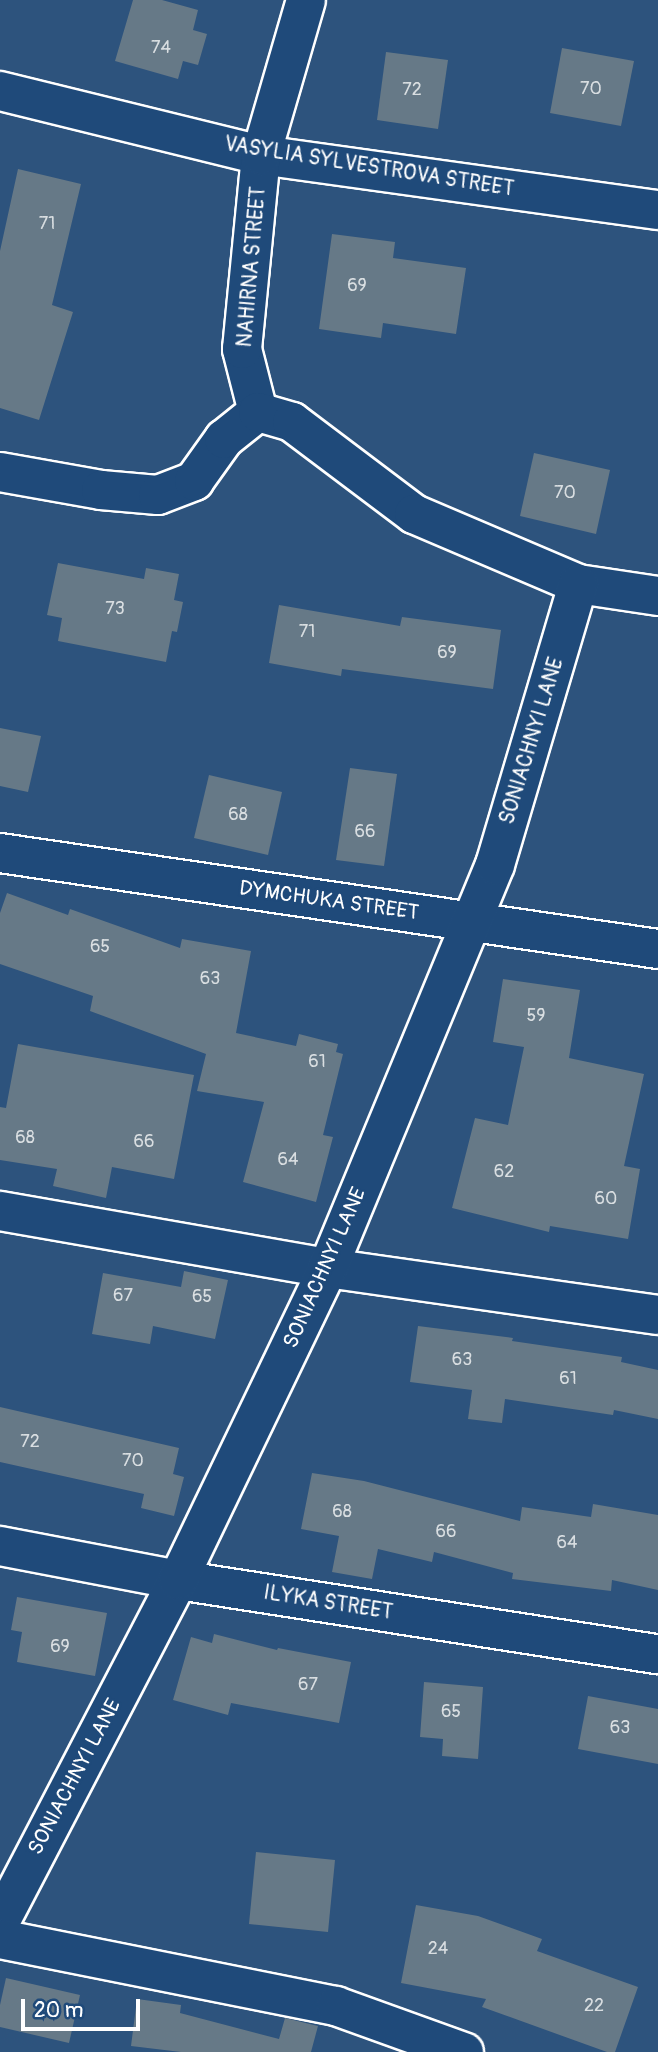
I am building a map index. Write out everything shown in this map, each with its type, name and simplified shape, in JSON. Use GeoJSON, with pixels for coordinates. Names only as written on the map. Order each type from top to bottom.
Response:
{"type":"FeatureCollection","features":[{"type":"Feature","properties":{"kind":"street","name":"NAHIRNA STREET"},"geometry":{"type":"LineString","coordinates":[[258,412],[242,349],[261,155],[306,0]]}},
{"type":"Feature","properties":{"kind":"street","name":"VASYLIA SYLVESTROVA STREET"},"geometry":{"type":"LineString","coordinates":[[0,91],[261,155],[658,211]]}},
{"type":"Feature","properties":{"kind":"street"},"geometry":{"type":"LineString","coordinates":[[0,472],[101,490],[158,495],[194,481],[224,439],[258,412],[292,422],[414,514],[578,584],[658,596]]}},
{"type":"Feature","properties":{"kind":"street","name":"SONIACHNYI LANE"},"geometry":{"type":"LineString","coordinates":[[0,1922],[178,1580],[328,1268],[495,865],[578,584]]}},
{"type":"Feature","properties":{"kind":"street","name":"DYMCHUKA STREET"},"geometry":{"type":"LineString","coordinates":[[0,853],[658,949]]}},
{"type":"Feature","properties":{"kind":"street"},"geometry":{"type":"LineString","coordinates":[[0,1210],[328,1268],[658,1315]]}},
{"type":"Feature","properties":{"kind":"street","name":"ILYKA STREET"},"geometry":{"type":"LineString","coordinates":[[0,1546],[178,1580],[658,1654]]}},
{"type":"Feature","properties":{"kind":"street"},"geometry":{"type":"LineString","coordinates":[[0,1939],[335,2006],[464,2052]]}},
{"type":"Feature","properties":{"kind":"building"},"geometry":{"type":"Polygon","coordinates":[[[133,0],[162,0],[198,10],[193,30],[207,34],[198,65],[183,61],[178,79],[115,61],[133,0]]]}},
{"type":"Feature","properties":{"kind":"building"},"geometry":{"type":"Polygon","coordinates":[[[562,48],[634,61],[621,126],[550,113],[562,48]]]}},
{"type":"Feature","properties":{"kind":"building"},"geometry":{"type":"Polygon","coordinates":[[[386,52],[448,60],[438,129],[377,120],[386,52]]]}},
{"type":"Feature","properties":{"kind":"building"},"geometry":{"type":"Polygon","coordinates":[[[18,169],[81,184],[52,305],[73,312],[39,420],[0,408],[0,251],[18,169]]]}},
{"type":"Feature","properties":{"kind":"building"},"geometry":{"type":"Polygon","coordinates":[[[332,234],[395,242],[393,258],[466,268],[456,334],[383,323],[381,338],[319,329],[332,234]]]}},
{"type":"Feature","properties":{"kind":"building"},"geometry":{"type":"Polygon","coordinates":[[[534,453],[610,470],[596,534],[520,516],[534,453]]]}},
{"type":"Feature","properties":{"kind":"building"},"geometry":{"type":"Polygon","coordinates":[[[58,563],[144,579],[146,568],[179,574],[174,600],[183,602],[177,632],[172,631],[166,662],[58,641],[62,618],[47,615],[58,563]]]}},
{"type":"Feature","properties":{"kind":"building"},"geometry":{"type":"Polygon","coordinates":[[[279,605],[400,626],[402,617],[501,630],[493,689],[342,669],[341,676],[269,663],[279,605]]]}},
{"type":"Feature","properties":{"kind":"building"},"geometry":{"type":"Polygon","coordinates":[[[0,728],[41,736],[28,792],[0,786],[0,728]]]}},
{"type":"Feature","properties":{"kind":"building"},"geometry":{"type":"Polygon","coordinates":[[[350,768],[397,774],[384,866],[336,860],[350,768]]]}},
{"type":"Feature","properties":{"kind":"building"},"geometry":{"type":"Polygon","coordinates":[[[209,775],[282,792],[268,855],[194,838],[209,775]]]}},
{"type":"Feature","properties":{"kind":"building"},"geometry":{"type":"Polygon","coordinates":[[[7,893],[68,915],[70,909],[180,948],[182,939],[251,951],[236,1033],[296,1046],[299,1034],[338,1044],[336,1052],[343,1054],[323,1135],[333,1137],[316,1202],[243,1182],[264,1102],[197,1091],[206,1054],[90,1011],[93,996],[0,964],[0,913],[7,893]]]}},
{"type":"Feature","properties":{"kind":"building"},"geometry":{"type":"Polygon","coordinates":[[[503,979],[580,990],[569,1058],[644,1074],[624,1166],[640,1169],[628,1239],[550,1226],[549,1232],[452,1208],[475,1118],[508,1125],[524,1047],[493,1042],[503,979]]]}},
{"type":"Feature","properties":{"kind":"building"},"geometry":{"type":"Polygon","coordinates":[[[18,1044],[194,1075],[174,1179],[112,1167],[106,1198],[53,1186],[57,1169],[0,1160],[0,1107],[6,1108],[18,1044]]]}},
{"type":"Feature","properties":{"kind":"building"},"geometry":{"type":"Polygon","coordinates":[[[184,1271],[228,1280],[215,1339],[153,1326],[150,1344],[92,1334],[103,1273],[181,1287],[184,1271]]]}},
{"type":"Feature","properties":{"kind":"building"},"geometry":{"type":"Polygon","coordinates":[[[418,1326],[513,1338],[512,1341],[622,1357],[621,1362],[658,1370],[658,1419],[614,1410],[613,1415],[505,1399],[502,1423],[468,1419],[472,1390],[410,1382],[418,1326]]]}},
{"type":"Feature","properties":{"kind":"building"},"geometry":{"type":"Polygon","coordinates":[[[0,1407],[179,1448],[173,1474],[184,1477],[174,1516],[141,1508],[144,1494],[0,1462],[0,1407]]]}},
{"type":"Feature","properties":{"kind":"building"},"geometry":{"type":"Polygon","coordinates":[[[312,1473],[364,1481],[520,1521],[522,1507],[591,1517],[593,1504],[658,1515],[658,1590],[612,1580],[611,1591],[512,1579],[513,1573],[434,1552],[432,1562],[378,1549],[372,1579],[332,1572],[339,1536],[301,1529],[312,1473]]]}},
{"type":"Feature","properties":{"kind":"building"},"geometry":{"type":"Polygon","coordinates":[[[17,1597],[107,1613],[95,1676],[17,1662],[22,1632],[11,1630],[17,1597]]]}},
{"type":"Feature","properties":{"kind":"building"},"geometry":{"type":"Polygon","coordinates":[[[214,1634],[277,1650],[278,1648],[351,1662],[339,1723],[231,1703],[228,1715],[173,1700],[191,1637],[212,1643],[214,1634]]]}},
{"type":"Feature","properties":{"kind":"building"},"geometry":{"type":"Polygon","coordinates":[[[424,1682],[483,1687],[478,1759],[442,1756],[443,1739],[420,1737],[424,1682]]]}},
{"type":"Feature","properties":{"kind":"building"},"geometry":{"type":"Polygon","coordinates":[[[588,1696],[658,1709],[658,1764],[578,1749],[588,1696]]]}},
{"type":"Feature","properties":{"kind":"building"},"geometry":{"type":"Polygon","coordinates":[[[256,1852],[335,1860],[328,1932],[249,1924],[256,1852]]]}},
{"type":"Feature","properties":{"kind":"building"},"geometry":{"type":"Polygon","coordinates":[[[416,1905],[478,1916],[542,1939],[537,1951],[638,1987],[615,2052],[607,2052],[482,2007],[486,1999],[401,1983],[416,1905]]]}},
{"type":"Feature","properties":{"kind":"building"},"geometry":{"type":"Polygon","coordinates":[[[6,1978],[80,1995],[69,2043],[0,2027],[0,2005],[6,1978]]]}},
{"type":"Feature","properties":{"kind":"building"},"geometry":{"type":"Polygon","coordinates":[[[137,1999],[181,2005],[180,2013],[279,2039],[285,2018],[318,2026],[311,2052],[181,2052],[131,2046],[137,1999]]]}}]}
